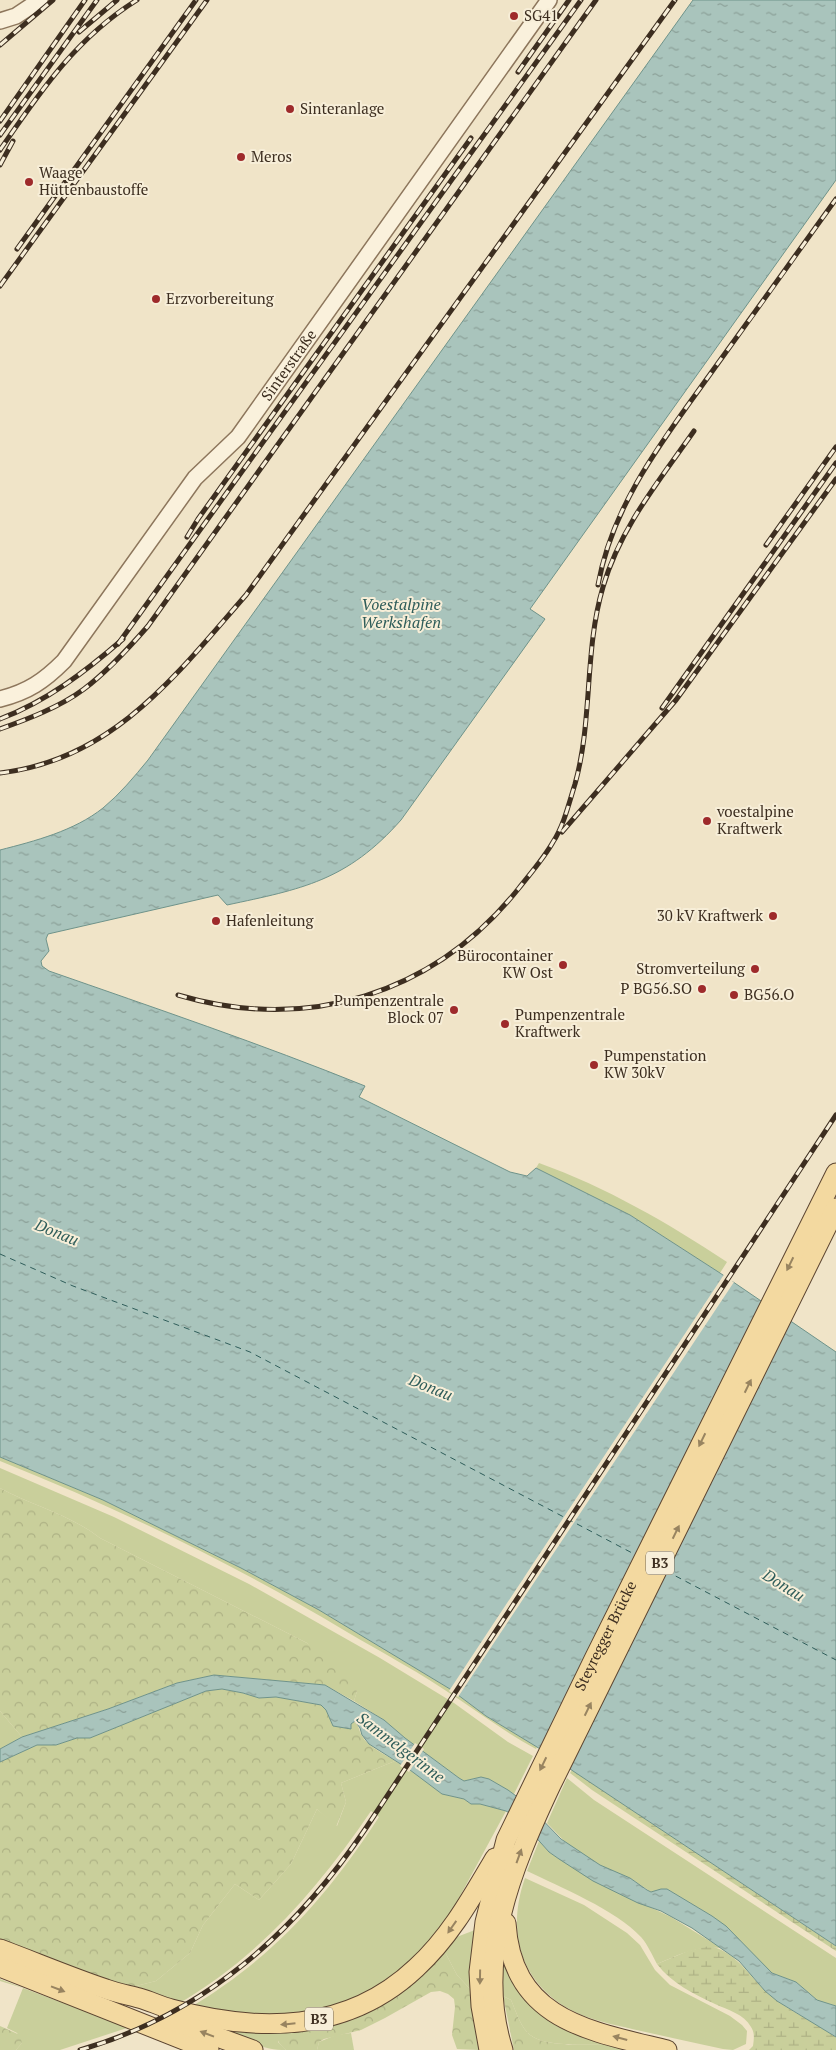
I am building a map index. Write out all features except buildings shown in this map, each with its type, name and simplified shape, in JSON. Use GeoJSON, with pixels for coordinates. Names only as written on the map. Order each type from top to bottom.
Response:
{"type":"FeatureCollection","features":[{"type":"Feature","properties":{"kind":"main road","name":"B3"},"geometry":{"type":"LineString","coordinates":[[819,1224],[836,1172]]}},
{"type":"Feature","properties":{"kind":"main road","name":"B3"},"geometry":{"type":"LineString","coordinates":[[819,1224],[836,1208]]}},
{"type":"Feature","properties":{"kind":"main road","name":"Steyregger Brücke"},"geometry":{"type":"LineString","coordinates":[[491,1894],[506,1840],[819,1224]]}},
{"type":"Feature","properties":{"kind":"main road","name":"Steyregger Brücke"},"geometry":{"type":"LineString","coordinates":[[491,1894],[523,1845],[819,1224]]}},
{"type":"Feature","properties":{"kind":"main road","name":"B3"},"geometry":{"type":"LineString","coordinates":[[0,1949],[108,1990],[171,2009],[235,2022],[277,2025],[330,2017],[377,1997],[418,1967],[451,1930],[491,1894]]}},
{"type":"Feature","properties":{"kind":"main road","name":"B3"},"geometry":{"type":"LineString","coordinates":[[491,1894],[479,1972],[481,2006],[495,2048]]}},
{"type":"Feature","properties":{"kind":"main road"},"geometry":{"type":"LineString","coordinates":[[491,1894],[511,1957],[520,1976],[540,2002],[557,2015],[579,2026],[667,2050]]}},
{"type":"Feature","properties":{"kind":"main road"},"geometry":{"type":"LineString","coordinates":[[0,1967],[209,2050]]}},
{"type":"Feature","properties":{"kind":"main road","name":"B3"},"geometry":{"type":"LineString","coordinates":[[108,1990],[142,2008],[253,2050]]}},
{"type":"Feature","properties":{"kind":"street"},"geometry":{"type":"LineString","coordinates":[[0,21],[16,16],[40,0]]}},
{"type":"Feature","properties":{"kind":"street","name":"Sinterstraße"},"geometry":{"type":"LineString","coordinates":[[0,699],[32,688],[47,678],[64,661],[196,478],[238,437],[549,0]]}},
{"type":"Feature","properties":{"kind":"green space"},"geometry":{"type":"Polygon","coordinates":[[[539,1163],[588,1183],[636,1207],[682,1233],[727,1262],[720,1273],[630,1215],[536,1168],[539,1163]]]}},
{"type":"Feature","properties":{"kind":"green space"},"geometry":{"type":"Polygon","coordinates":[[[0,1457],[103,1500],[241,1568],[319,1610],[450,1689],[486,1716],[537,1747],[536,1749],[416,1672],[263,1584],[177,1539],[45,1479],[0,1461],[0,1457]]]}},
{"type":"Feature","properties":{"kind":"green space"},"geometry":{"type":"Polygon","coordinates":[[[0,1468],[114,1517],[249,1584],[380,1658],[454,1703],[508,1742],[533,1756],[514,1794],[489,1779],[481,1777],[464,1781],[459,1778],[384,1720],[354,1701],[357,1691],[307,1643],[100,1538],[77,1523],[0,1488],[0,1468]]]}},
{"type":"Feature","properties":{"kind":"green space"},"geometry":{"type":"Polygon","coordinates":[[[0,1488],[77,1523],[100,1538],[307,1643],[351,1676],[357,1691],[354,1701],[325,1685],[214,1675],[177,1683],[108,1709],[22,1737],[0,1711],[0,1488]]]}},
{"type":"Feature","properties":{"kind":"green space"},"geometry":{"type":"Polygon","coordinates":[[[222,1689],[259,1698],[276,1697],[321,1705],[326,1710],[333,1726],[351,1729],[351,1724],[355,1721],[368,1744],[395,1761],[341,1783],[346,1802],[336,1827],[317,1809],[291,1864],[259,1900],[235,1884],[203,1925],[190,1953],[156,1981],[128,1988],[0,1942],[0,1762],[37,1745],[56,1745],[77,1738],[90,1738],[206,1691],[222,1689]]]}},
{"type":"Feature","properties":{"kind":"green space"},"geometry":{"type":"Polygon","coordinates":[[[0,1711],[22,1737],[0,1749],[0,1711]]]}},
{"type":"Feature","properties":{"kind":"green space"},"geometry":{"type":"Polygon","coordinates":[[[395,1761],[442,1794],[464,1799],[471,1804],[480,1804],[506,1811],[453,1909],[449,1923],[388,1985],[300,2019],[189,2008],[247,1968],[296,1924],[339,1874],[379,1817],[371,1811],[330,1868],[308,1894],[260,1944],[234,1966],[176,2005],[128,1988],[156,1981],[190,1953],[203,1925],[235,1884],[259,1900],[291,1864],[317,1809],[337,1826],[346,1802],[341,1783],[395,1761]]]}},
{"type":"Feature","properties":{"kind":"green space"},"geometry":{"type":"Polygon","coordinates":[[[572,1770],[836,1946],[836,1951],[592,1790],[570,1773],[572,1770]]]}},
{"type":"Feature","properties":{"kind":"green space"},"geometry":{"type":"Polygon","coordinates":[[[567,1778],[594,1800],[836,1958],[836,2006],[817,2000],[796,1982],[772,1973],[712,1916],[667,1889],[651,1892],[630,1878],[606,1869],[568,1845],[547,1823],[567,1778]]]}},
{"type":"Feature","properties":{"kind":"green space"},"geometry":{"type":"Polygon","coordinates":[[[539,1841],[559,1859],[603,1885],[671,1917],[721,1948],[696,1949],[657,1964],[641,1937],[630,1927],[603,1908],[527,1871],[539,1841]]]}},
{"type":"Feature","properties":{"kind":"green space"},"geometry":{"type":"Polygon","coordinates":[[[525,1878],[584,1905],[627,1933],[640,1945],[655,1970],[670,1985],[730,2016],[742,2025],[747,2031],[746,2044],[733,2050],[723,2049],[617,2026],[579,2014],[559,2003],[544,1990],[532,1975],[523,1958],[518,1939],[517,1920],[519,1899],[525,1878]]]}},
{"type":"Feature","properties":{"kind":"green space"},"geometry":{"type":"Polygon","coordinates":[[[475,1930],[471,1990],[457,1975],[446,1954],[441,1952],[454,1938],[475,1930]]]}},
{"type":"Feature","properties":{"kind":"green space"},"geometry":{"type":"Polygon","coordinates":[[[709,1946],[720,1949],[738,1961],[768,1994],[777,2001],[836,2037],[836,2050],[749,2050],[753,2046],[754,2034],[744,2019],[683,1987],[669,1977],[657,1964],[688,1951],[709,1946]]]}},
{"type":"Feature","properties":{"kind":"green space"},"geometry":{"type":"Polygon","coordinates":[[[441,1952],[446,1954],[457,1975],[471,1990],[479,2050],[457,2049],[452,2035],[454,1999],[440,1991],[431,1992],[361,2030],[324,2039],[319,2042],[317,2050],[286,2050],[278,2041],[278,2030],[317,2026],[441,1952]]]}},
{"type":"Feature","properties":{"kind":"green space"},"geometry":{"type":"Polygon","coordinates":[[[503,1959],[522,1986],[636,2050],[617,2046],[553,2043],[534,2037],[522,2025],[511,2000],[503,1996],[503,1959]]]}},
{"type":"Feature","properties":{"kind":"green space"},"geometry":{"type":"Polygon","coordinates":[[[0,1979],[130,2027],[60,2050],[16,2050],[22,2043],[17,2033],[7,2028],[23,1988],[0,1981],[0,1979]]]}},
{"type":"Feature","properties":{"kind":"green space"},"geometry":{"type":"Polygon","coordinates":[[[503,1996],[511,2000],[527,2032],[542,2041],[575,2045],[617,2046],[636,2050],[514,2050],[503,1996]]]}},
{"type":"Feature","properties":{"kind":"green space"},"geometry":{"type":"Polygon","coordinates":[[[213,2024],[278,2030],[278,2042],[286,2050],[257,2045],[213,2024]]]}},
{"type":"Feature","properties":{"kind":"green space"},"geometry":{"type":"Polygon","coordinates":[[[0,2026],[20,2035],[22,2043],[16,2050],[0,2050],[0,2026]]]}},
{"type":"Feature","properties":{"kind":"green space"},"geometry":{"type":"Polygon","coordinates":[[[351,2033],[354,2050],[317,2050],[319,2042],[336,2035],[351,2033]]]}},
{"type":"Feature","properties":{"kind":"water"},"geometry":{"type":"Polygon","coordinates":[[[693,0],[836,0],[836,180],[530,609],[545,619],[401,820],[362,857],[322,879],[278,894],[227,905],[218,895],[48,934],[46,939],[49,951],[41,961],[42,966],[49,971],[247,1041],[365,1086],[359,1097],[510,1172],[527,1176],[536,1168],[630,1215],[720,1273],[836,1352],[836,1946],[537,1747],[486,1716],[450,1689],[319,1610],[241,1568],[103,1500],[0,1457],[0,850],[54,834],[92,816],[115,797],[148,760],[693,0]]]}},
{"type":"Feature","properties":{"kind":"water","name":"Sammelgerinne"},"geometry":{"type":"Polygon","coordinates":[[[214,1675],[325,1685],[384,1720],[405,1738],[464,1781],[481,1777],[489,1779],[508,1790],[527,1804],[561,1839],[600,1865],[630,1878],[651,1892],[667,1889],[726,1926],[772,1973],[796,1982],[817,2000],[836,2006],[836,2037],[777,2001],[765,1991],[739,1961],[692,1928],[661,1911],[638,1903],[593,1881],[549,1852],[532,1833],[506,1811],[480,1804],[471,1804],[464,1799],[442,1794],[410,1770],[369,1744],[355,1721],[351,1724],[351,1729],[333,1726],[326,1710],[321,1705],[276,1697],[259,1698],[222,1689],[206,1691],[90,1738],[77,1738],[56,1745],[37,1745],[0,1762],[0,1749],[22,1737],[108,1709],[177,1683],[214,1675]]]}},
{"type":"Feature","properties":{"kind":"pier"},"geometry":{"type":"Polygon","coordinates":[[[725,1273],[734,1282],[458,1697],[449,1691],[725,1273]]]}},
{"type":"Feature","properties":{"kind":"pier"},"geometry":{"type":"Polygon","coordinates":[[[415,1743],[424,1749],[409,1772],[400,1766],[415,1743]]]}},
{"type":"Feature","properties":{"kind":"ferry route"},"geometry":{"type":"LineString","coordinates":[[0,1254],[73,1286],[250,1352],[636,1555]]}},
{"type":"Feature","properties":{"kind":"ferry route"},"geometry":{"type":"LineString","coordinates":[[666,1571],[836,1660]]}},
{"type":"Feature","properties":{"kind":"railway"},"geometry":{"type":"LineString","coordinates":[[0,45],[53,0]]}},
{"type":"Feature","properties":{"kind":"railway"},"geometry":{"type":"LineString","coordinates":[[0,121],[85,0]]}},
{"type":"Feature","properties":{"kind":"railway"},"geometry":{"type":"LineString","coordinates":[[0,135],[97,0]]}},
{"type":"Feature","properties":{"kind":"railway"},"geometry":{"type":"LineString","coordinates":[[79,32],[117,0]]}},
{"type":"Feature","properties":{"kind":"railway"},"geometry":{"type":"LineString","coordinates":[[0,150],[45,87],[77,49],[95,31],[137,0]]}},
{"type":"Feature","properties":{"kind":"railway"},"geometry":{"type":"LineString","coordinates":[[17,249],[196,0]]}},
{"type":"Feature","properties":{"kind":"railway"},"geometry":{"type":"LineString","coordinates":[[0,286],[207,0]]}},
{"type":"Feature","properties":{"kind":"railway"},"geometry":{"type":"LineString","coordinates":[[518,72],[569,0]]}},
{"type":"Feature","properties":{"kind":"railway"},"geometry":{"type":"LineString","coordinates":[[118,644],[581,0]]}},
{"type":"Feature","properties":{"kind":"railway"},"geometry":{"type":"LineString","coordinates":[[0,729],[33,717],[84,689],[118,659],[148,626],[596,0]]}},
{"type":"Feature","properties":{"kind":"railway"},"geometry":{"type":"LineString","coordinates":[[0,773],[40,765],[76,751],[109,732],[140,709],[168,683],[220,625],[246,595],[675,0]]}},
{"type":"Feature","properties":{"kind":"railway"},"geometry":{"type":"LineString","coordinates":[[187,537],[471,138]]}},
{"type":"Feature","properties":{"kind":"railway"},"geometry":{"type":"LineString","coordinates":[[0,165],[13,141]]}},
{"type":"Feature","properties":{"kind":"railway"},"geometry":{"type":"LineString","coordinates":[[598,585],[605,554],[616,525],[644,470],[661,443],[836,199]]}},
{"type":"Feature","properties":{"kind":"railway"},"geometry":{"type":"LineString","coordinates":[[178,995],[226,1006],[274,1009],[320,1006],[365,996],[408,979],[448,955],[485,925],[519,888],[541,860],[557,835],[575,784],[581,760],[593,636],[597,611],[610,565],[630,525],[654,487],[694,431]]}},
{"type":"Feature","properties":{"kind":"railway"},"geometry":{"type":"LineString","coordinates":[[766,545],[836,447]]}},
{"type":"Feature","properties":{"kind":"railway"},"geometry":{"type":"LineString","coordinates":[[662,708],[836,463]]}},
{"type":"Feature","properties":{"kind":"railway"},"geometry":{"type":"LineString","coordinates":[[562,832],[676,700],[836,479]]}},
{"type":"Feature","properties":{"kind":"railway"},"geometry":{"type":"LineString","coordinates":[[0,719],[34,704],[65,685],[123,639]]}},
{"type":"Feature","properties":{"kind":"railway"},"geometry":{"type":"LineString","coordinates":[[80,2050],[125,2034],[167,2015],[206,1992],[243,1965],[277,1935],[309,1902],[366,1828],[836,1115]]}},
{"type":"Feature","properties":{"kind":"place","name":"SG41"},"geometry":{"type":"Point","coordinates":[514,16]}},
{"type":"Feature","properties":{"kind":"place","name":"Sinteranlage"},"geometry":{"type":"Point","coordinates":[290,109]}},
{"type":"Feature","properties":{"kind":"place","name":"Meros"},"geometry":{"type":"Point","coordinates":[241,157]}},
{"type":"Feature","properties":{"kind":"place","name":"Waage Hüttenbaustoffe"},"geometry":{"type":"Point","coordinates":[29,182]}},
{"type":"Feature","properties":{"kind":"place","name":"Erzvorbereitung"},"geometry":{"type":"Point","coordinates":[156,299]}},
{"type":"Feature","properties":{"kind":"place","name":"voestalpine Kraftwerk"},"geometry":{"type":"Point","coordinates":[707,821]}},
{"type":"Feature","properties":{"kind":"place","name":"30 kV Kraftwerk"},"geometry":{"type":"Point","coordinates":[773,916]}},
{"type":"Feature","properties":{"kind":"place","name":"Hafenleitung"},"geometry":{"type":"Point","coordinates":[216,921]}},
{"type":"Feature","properties":{"kind":"place","name":"Bürocontainer KW Ost"},"geometry":{"type":"Point","coordinates":[563,965]}},
{"type":"Feature","properties":{"kind":"place","name":"Stromverteilung"},"geometry":{"type":"Point","coordinates":[755,969]}},
{"type":"Feature","properties":{"kind":"place","name":"P BG56.SO"},"geometry":{"type":"Point","coordinates":[702,989]}},
{"type":"Feature","properties":{"kind":"place","name":"BG56.O"},"geometry":{"type":"Point","coordinates":[734,995]}},
{"type":"Feature","properties":{"kind":"place","name":"Pumpenzentrale Block 07"},"geometry":{"type":"Point","coordinates":[454,1010]}},
{"type":"Feature","properties":{"kind":"place","name":"Pumpenzentrale Kraftwerk"},"geometry":{"type":"Point","coordinates":[505,1024]}},
{"type":"Feature","properties":{"kind":"place","name":"Pumpenstation KW 30kV"},"geometry":{"type":"Point","coordinates":[594,1065]}},
{"type":"Feature","properties":{"kind":"water label","name":"Voestalpine Werkshafen"},"geometry":{"type":"Point","coordinates":[401,613]}},
{"type":"Feature","properties":{"kind":"water label","name":"Donau"},"geometry":{"type":"Point","coordinates":[57,1232]}},
{"type":"Feature","properties":{"kind":"water label","name":"Donau"},"geometry":{"type":"Point","coordinates":[431,1387]}},
{"type":"Feature","properties":{"kind":"water label","name":"Donau"},"geometry":{"type":"Point","coordinates":[784,1585]}}]}
